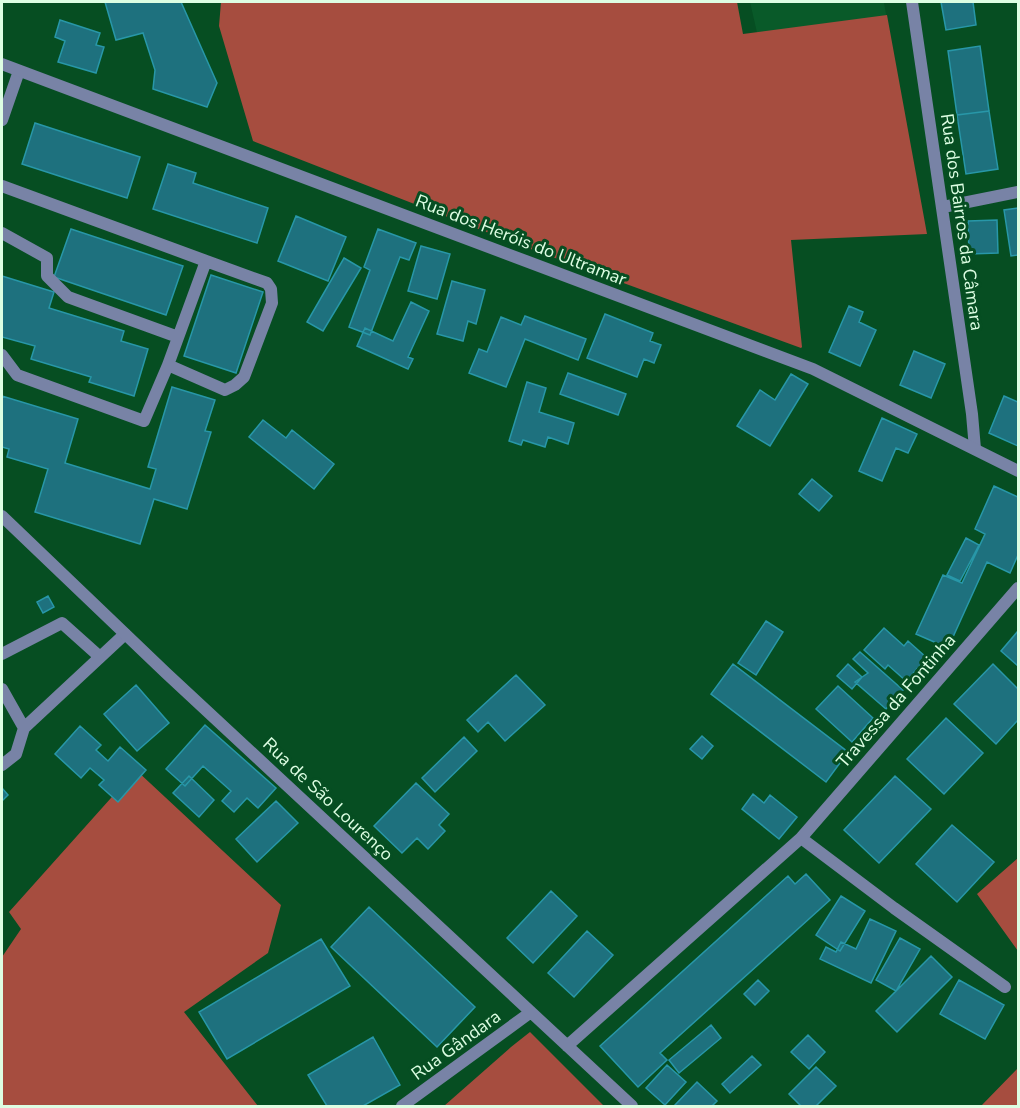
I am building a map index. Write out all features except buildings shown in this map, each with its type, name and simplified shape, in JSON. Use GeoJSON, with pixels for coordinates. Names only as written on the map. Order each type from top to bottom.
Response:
{"type":"FeatureCollection","features":[{"type":"Feature","properties":{"kind":"street","name":"Rua dos Bairros da Câmara"},"geometry":{"type":"LineString","coordinates":[[912,2],[943,207],[975,449]]}},
{"type":"Feature","properties":{"kind":"street","name":"Rua dos Heróis do Ultramar"},"geometry":{"type":"LineString","coordinates":[[2,64],[813,369],[1018,471]]}},
{"type":"Feature","properties":{"kind":"street"},"geometry":{"type":"LineString","coordinates":[[2,120],[18,71]]}},
{"type":"Feature","properties":{"kind":"street"},"geometry":{"type":"LineString","coordinates":[[2,188],[267,283],[272,289],[272,303],[244,377],[235,385],[225,390],[168,365]]}},
{"type":"Feature","properties":{"kind":"street"},"geometry":{"type":"LineString","coordinates":[[943,207],[1018,192]]}},
{"type":"Feature","properties":{"kind":"street"},"geometry":{"type":"LineString","coordinates":[[2,233],[47,258],[47,276],[69,297],[178,337]]}},
{"type":"Feature","properties":{"kind":"street"},"geometry":{"type":"LineString","coordinates":[[2,355],[17,375],[144,421],[168,365],[206,261]]}},
{"type":"Feature","properties":{"kind":"street","name":"Rua de São Lourenço"},"geometry":{"type":"LineString","coordinates":[[2,516],[124,634],[632,1107]]}},
{"type":"Feature","properties":{"kind":"street","name":"Travessa da Fontinha"},"geometry":{"type":"LineString","coordinates":[[567,1046],[801,838],[1018,588]]}},
{"type":"Feature","properties":{"kind":"street"},"geometry":{"type":"LineString","coordinates":[[2,654],[62,623],[100,657]]}},
{"type":"Feature","properties":{"kind":"street"},"geometry":{"type":"LineString","coordinates":[[2,765],[16,754],[24,728],[124,634]]}},
{"type":"Feature","properties":{"kind":"street"},"geometry":{"type":"LineString","coordinates":[[2,689],[24,728]]}},
{"type":"Feature","properties":{"kind":"street"},"geometry":{"type":"LineString","coordinates":[[801,838],[1005,987]]}},
{"type":"Feature","properties":{"kind":"street","name":"Rua Gândara"},"geometry":{"type":"LineString","coordinates":[[402,1107],[531,1012]]}},
{"type":"Feature","properties":{"kind":"shaded area"},"geometry":{"type":"Polygon","coordinates":[[[221,2],[737,2],[743,34],[887,15],[927,234],[791,240],[801,348],[517,244],[253,141],[219,26],[221,2]]]}},
{"type":"Feature","properties":{"kind":"shaded area"},"geometry":{"type":"Polygon","coordinates":[[[750,2],[885,2],[889,30],[761,50],[750,2]]]}},
{"type":"Feature","properties":{"kind":"shaded area"},"geometry":{"type":"Polygon","coordinates":[[[136,770],[281,905],[268,953],[184,1012],[258,1106],[2,1106],[2,957],[21,929],[9,912],[136,770]]]}},
{"type":"Feature","properties":{"kind":"shaded area"},"geometry":{"type":"Polygon","coordinates":[[[1018,858],[1018,951],[977,894],[1018,858]]]}},
{"type":"Feature","properties":{"kind":"shaded area"},"geometry":{"type":"Polygon","coordinates":[[[530,1032],[604,1106],[444,1106],[511,1047],[530,1032]]]}},
{"type":"Feature","properties":{"kind":"shaded area"},"geometry":{"type":"Polygon","coordinates":[[[1018,1068],[1018,1106],[981,1106],[1018,1068]]]}}]}
